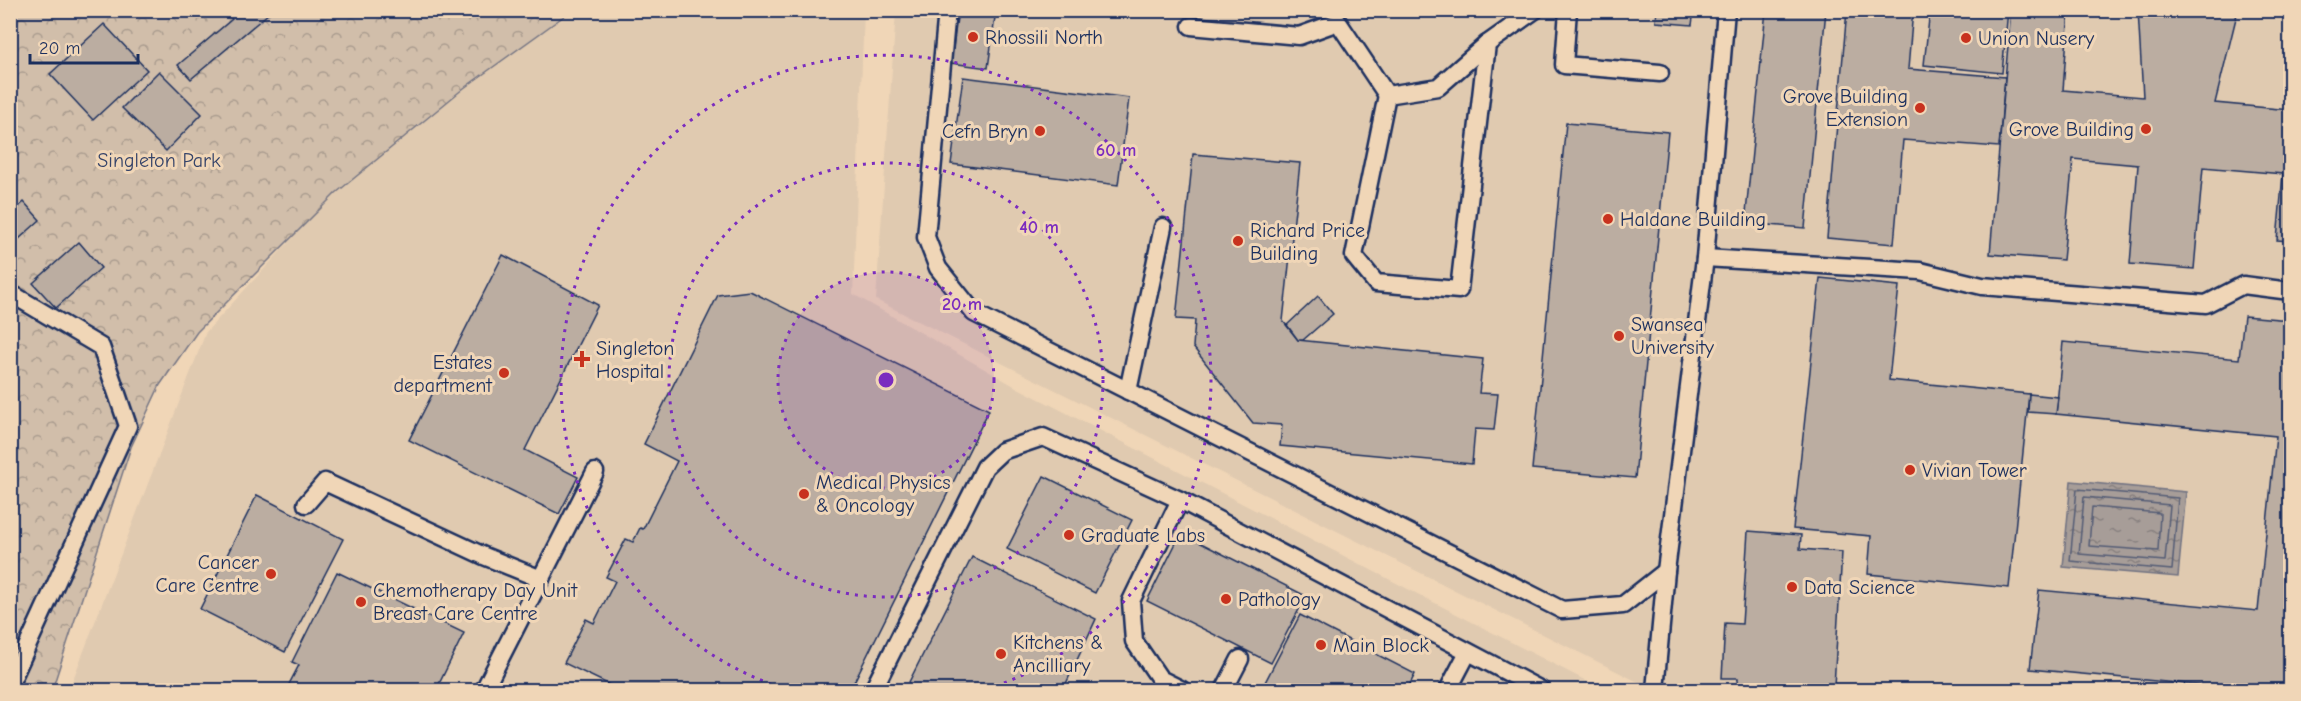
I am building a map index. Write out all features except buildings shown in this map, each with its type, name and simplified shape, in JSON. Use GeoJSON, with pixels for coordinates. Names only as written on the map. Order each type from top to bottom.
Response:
{"type":"FeatureCollection","features":[{"type":"Feature","properties":{"kind":"lane"},"geometry":{"type":"LineString","coordinates":[[947,10],[926,237],[938,268],[974,313],[1562,610],[1623,605],[1666,571]]}},
{"type":"Feature","properties":{"kind":"lane"},"geometry":{"type":"LineString","coordinates":[[1388,95],[1438,87],[1486,44],[1535,10]]}},
{"type":"Feature","properties":{"kind":"lane"},"geometry":{"type":"LineString","coordinates":[[1568,10],[1564,65],[1660,73]]}},
{"type":"Feature","properties":{"kind":"lane"},"geometry":{"type":"LineString","coordinates":[[1655,690],[1666,571],[1705,258],[1726,10]]}},
{"type":"Feature","properties":{"kind":"lane"},"geometry":{"type":"LineString","coordinates":[[1191,26],[1299,36],[1338,22],[1388,95],[1354,256],[1376,284],[1459,290],[1486,44]]}},
{"type":"Feature","properties":{"kind":"lane"},"geometry":{"type":"LineString","coordinates":[[1128,392],[1163,226]]}},
{"type":"Feature","properties":{"kind":"lane"},"geometry":{"type":"LineString","coordinates":[[1705,258],[1920,272],[1982,286],[2206,304],[2243,285],[2290,291]]}},
{"type":"Feature","properties":{"kind":"lane"},"geometry":{"type":"LineString","coordinates":[[10,293],[101,347],[128,426],[10,684]]}},
{"type":"Feature","properties":{"kind":"lane"},"geometry":{"type":"LineString","coordinates":[[873,690],[985,467],[1002,452],[1043,437],[1180,500],[1541,690]]}},
{"type":"Feature","properties":{"kind":"lane"},"geometry":{"type":"LineString","coordinates":[[484,690],[595,472]]}},
{"type":"Feature","properties":{"kind":"lane"},"geometry":{"type":"LineString","coordinates":[[306,504],[325,482],[484,556],[541,579]]}},
{"type":"Feature","properties":{"kind":"lane"},"geometry":{"type":"LineString","coordinates":[[1180,500],[1131,602],[1134,641],[1161,679],[1182,690]]}},
{"type":"Feature","properties":{"kind":"lane"},"geometry":{"type":"LineString","coordinates":[[1448,690],[1468,652]]}},
{"type":"Feature","properties":{"kind":"lane"},"geometry":{"type":"LineString","coordinates":[[1224,690],[1240,659]]}},
{"type":"Feature","properties":{"kind":"shaded area","name":"Singleton Hospital"},"geometry":{"type":"Polygon","coordinates":[[[577,10],[864,11],[853,294],[1016,387],[1604,690],[69,690],[206,332],[334,193],[460,84],[577,10]]]}},
{"type":"Feature","properties":{"kind":"shaded area","name":"Swansea University"},"geometry":{"type":"Polygon","coordinates":[[[896,11],[2290,11],[2290,690],[1654,690],[876,300],[896,11]]]}},
{"type":"Feature","properties":{"kind":"green space","name":"Singleton Park"},"geometry":{"type":"Polygon","coordinates":[[[10,11],[571,11],[464,88],[336,193],[197,332],[160,385],[131,447],[52,690],[11,690],[10,11]]]}},
{"type":"Feature","properties":{"kind":"water"},"geometry":{"type":"Polygon","coordinates":[[[2071,481],[2186,492],[2178,577],[2063,567],[2071,481]]]}},
{"type":"Feature","properties":{"kind":"place","name":"Rhossili North"},"geometry":{"type":"Point","coordinates":[973,37]}},
{"type":"Feature","properties":{"kind":"place","name":"Union Nusery"},"geometry":{"type":"Point","coordinates":[1966,38]}},
{"type":"Feature","properties":{"kind":"place","name":"Grove Building Extension"},"geometry":{"type":"Point","coordinates":[1920,108]}},
{"type":"Feature","properties":{"kind":"place","name":"Grove Building"},"geometry":{"type":"Point","coordinates":[2146,129]}},
{"type":"Feature","properties":{"kind":"place","name":"Cefn Bryn"},"geometry":{"type":"Point","coordinates":[1040,131]}},
{"type":"Feature","properties":{"kind":"place","name":"Haldane Building"},"geometry":{"type":"Point","coordinates":[1608,219]}},
{"type":"Feature","properties":{"kind":"place","name":"Richard Price Building"},"geometry":{"type":"Point","coordinates":[1238,241]}},
{"type":"Feature","properties":{"kind":"place","name":"Swansea University"},"geometry":{"type":"Point","coordinates":[1619,336]}},
{"type":"Feature","properties":{"kind":"place","name":"Singleton Hospital"},"geometry":{"type":"Point","coordinates":[582,359]}},
{"type":"Feature","properties":{"kind":"place","name":"Estates department"},"geometry":{"type":"Point","coordinates":[504,373]}},
{"type":"Feature","properties":{"kind":"place","name":"Vivian Tower"},"geometry":{"type":"Point","coordinates":[1910,470]}},
{"type":"Feature","properties":{"kind":"place","name":"Medical Physics & Oncology"},"geometry":{"type":"Point","coordinates":[804,494]}},
{"type":"Feature","properties":{"kind":"place","name":"Graduate Labs"},"geometry":{"type":"Point","coordinates":[1069,535]}},
{"type":"Feature","properties":{"kind":"place","name":"Cancer Care Centre"},"geometry":{"type":"Point","coordinates":[271,574]}},
{"type":"Feature","properties":{"kind":"place","name":"Data Science"},"geometry":{"type":"Point","coordinates":[1792,587]}},
{"type":"Feature","properties":{"kind":"place","name":"Pathology"},"geometry":{"type":"Point","coordinates":[1226,599]}},
{"type":"Feature","properties":{"kind":"place","name":"Chemotherapy Day Unit Breast Care Centre"},"geometry":{"type":"Point","coordinates":[361,602]}},
{"type":"Feature","properties":{"kind":"place","name":"Main Block"},"geometry":{"type":"Point","coordinates":[1321,645]}},
{"type":"Feature","properties":{"kind":"place","name":"Kitchens & Ancilliary"},"geometry":{"type":"Point","coordinates":[1001,654]}}]}
